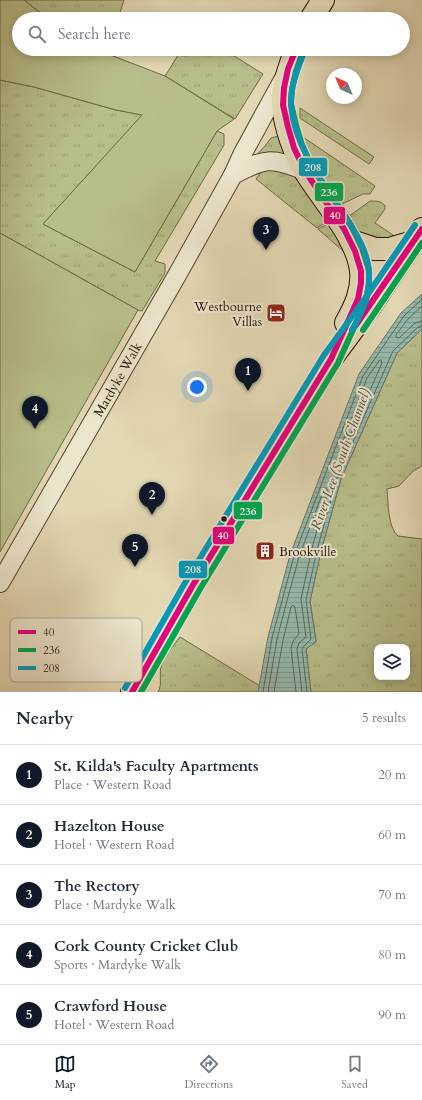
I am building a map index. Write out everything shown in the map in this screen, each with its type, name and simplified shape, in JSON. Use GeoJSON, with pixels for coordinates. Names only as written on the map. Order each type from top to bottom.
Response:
{"type":"FeatureCollection","features":[{"type":"Feature","properties":{"kind":"highway"},"geometry":{"type":"LineString","coordinates":[[315,12],[323,0]]}},
{"type":"Feature","properties":{"kind":"highway","name":"Mardyke Walk"},"geometry":{"type":"LineString","coordinates":[[293,56],[288,69],[284,88],[283,105],[290,137],[305,171],[351,241],[361,271],[361,283],[355,307],[345,325],[331,359]]}},
{"type":"Feature","properties":{"kind":"highway"},"geometry":{"type":"LineString","coordinates":[[351,241],[375,249],[389,249],[418,235]]}},
{"type":"Feature","properties":{"kind":"highway"},"geometry":{"type":"LineString","coordinates":[[142,674],[193,585],[331,359],[371,305],[418,235]]}},
{"type":"Feature","properties":{"kind":"highway"},"geometry":{"type":"LineString","coordinates":[[132,692],[138,682]]}},
{"type":"Feature","properties":{"kind":"street","name":"Mardyke Walk"},"geometry":{"type":"LineString","coordinates":[[0,583],[232,175],[288,69]]}},
{"type":"Feature","properties":{"kind":"street"},"geometry":{"type":"LineString","coordinates":[[232,175],[254,164],[271,160],[282,162],[305,171]]}},
{"type":"Feature","properties":{"kind":"green space"},"geometry":{"type":"Polygon","coordinates":[[[0,0],[24,0],[39,12],[12,12],[12,56],[113,56],[165,76],[234,119],[217,131],[135,272],[43,224],[142,115],[116,110],[34,87],[0,80],[0,0]]]}},
{"type":"Feature","properties":{"kind":"green space"},"geometry":{"type":"Polygon","coordinates":[[[24,0],[124,0],[120,12],[39,12],[24,0]]]}},
{"type":"Feature","properties":{"kind":"green space"},"geometry":{"type":"Polygon","coordinates":[[[178,56],[234,56],[263,74],[235,119],[165,76],[178,56]]]}},
{"type":"Feature","properties":{"kind":"green space"},"geometry":{"type":"Polygon","coordinates":[[[0,80],[34,87],[116,110],[143,115],[43,224],[135,272],[217,131],[224,134],[224,145],[155,261],[165,264],[165,273],[142,311],[0,233],[0,80]]]}},
{"type":"Feature","properties":{"kind":"green space"},"geometry":{"type":"Polygon","coordinates":[[[300,108],[374,157],[369,164],[300,118],[300,108]]]}},
{"type":"Feature","properties":{"kind":"green space"},"geometry":{"type":"Polygon","coordinates":[[[300,135],[375,186],[370,194],[363,194],[340,205],[310,160],[300,135]]]}},
{"type":"Feature","properties":{"kind":"green space"},"geometry":{"type":"Polygon","coordinates":[[[279,136],[287,156],[255,157],[271,138],[279,136]]]}},
{"type":"Feature","properties":{"kind":"green space"},"geometry":{"type":"Polygon","coordinates":[[[267,167],[293,174],[328,221],[317,228],[256,179],[261,172],[259,168],[267,167]]]}},
{"type":"Feature","properties":{"kind":"green space"},"geometry":{"type":"Polygon","coordinates":[[[370,201],[381,202],[385,206],[385,209],[375,223],[393,235],[388,242],[359,233],[348,217],[370,201]]]}},
{"type":"Feature","properties":{"kind":"green space"},"geometry":{"type":"Polygon","coordinates":[[[330,223],[346,250],[343,251],[318,229],[330,223]]]}},
{"type":"Feature","properties":{"kind":"green space"},"geometry":{"type":"Polygon","coordinates":[[[0,233],[138,310],[0,552],[0,233]]]}},
{"type":"Feature","properties":{"kind":"green space"},"geometry":{"type":"Polygon","coordinates":[[[422,329],[422,466],[413,471],[399,486],[387,489],[390,521],[395,532],[398,536],[422,539],[422,692],[311,692],[306,649],[316,641],[310,601],[321,551],[341,479],[397,353],[422,329]]]}},
{"type":"Feature","properties":{"kind":"green space"},"geometry":{"type":"Polygon","coordinates":[[[180,637],[260,686],[258,692],[158,692],[162,664],[180,637]]]}},
{"type":"Feature","properties":{"kind":"water","name":"River Lee (South Channel)"},"geometry":{"type":"Polygon","coordinates":[[[422,294],[422,329],[397,353],[341,479],[321,551],[310,601],[316,642],[306,649],[311,692],[258,692],[268,637],[290,555],[359,374],[401,313],[422,294]]]}},
{"type":"Feature","properties":{"kind":"transit line","name":"40"},"geometry":{"type":"LineString","coordinates":[[142,674],[193,585],[331,359],[358,299],[361,283],[361,271],[355,251],[344,229],[305,171],[294,148],[288,127],[283,105],[284,88],[288,69],[293,56]]}},
{"type":"Feature","properties":{"kind":"transit line","name":"236"},"geometry":{"type":"LineString","coordinates":[[141,692],[200,589],[338,363],[366,301],[369,284],[369,270],[362,248],[351,225],[312,167],[302,145],[296,125],[291,104],[292,89],[302,56]]}},
{"type":"Feature","properties":{"kind":"transit line","name":"208"},"geometry":{"type":"LineString","coordinates":[[303,56],[295,78],[291,98],[293,119],[297,133],[316,172],[351,225],[364,250],[369,268],[368,292],[361,312],[352,330]]}},
{"type":"Feature","properties":{"kind":"transit line","name":"208"},"geometry":{"type":"LineString","coordinates":[[142,658],[186,581],[324,355],[364,300],[415,225]]}},
{"type":"Feature","properties":{"kind":"transit line","name":"40"},"geometry":{"type":"LineString","coordinates":[[356,325],[422,229]]}},
{"type":"Feature","properties":{"kind":"transit line","name":"236"},"geometry":{"type":"LineString","coordinates":[[363,330],[422,243]]}},
{"type":"Feature","properties":{"kind":"transit line","name":"208"},"geometry":{"type":"LineString","coordinates":[[125,688],[128,682]]}},
{"type":"Feature","properties":{"kind":"transit line","name":"40"},"geometry":{"type":"LineString","coordinates":[[132,692],[138,682]]}},
{"type":"Feature","properties":{"kind":"place","name":"The Rectory"},"geometry":{"type":"Point","coordinates":[266,250]}},
{"type":"Feature","properties":{"kind":"place","name":"Westbourne Villas"},"geometry":{"type":"Point","coordinates":[276,313]}},
{"type":"Feature","properties":{"kind":"place","name":"St. Kilda's Faculty Apartments"},"geometry":{"type":"Point","coordinates":[248,391]}},
{"type":"Feature","properties":{"kind":"place","name":"Cork County Cricket Club"},"geometry":{"type":"Point","coordinates":[35,429]}},
{"type":"Feature","properties":{"kind":"place","name":"Hazelton House"},"geometry":{"type":"Point","coordinates":[152,515]}},
{"type":"Feature","properties":{"kind":"place","name":"Brookville"},"geometry":{"type":"Point","coordinates":[265,551]}},
{"type":"Feature","properties":{"kind":"place","name":"Crawford House"},"geometry":{"type":"Point","coordinates":[135,567]}}]}
